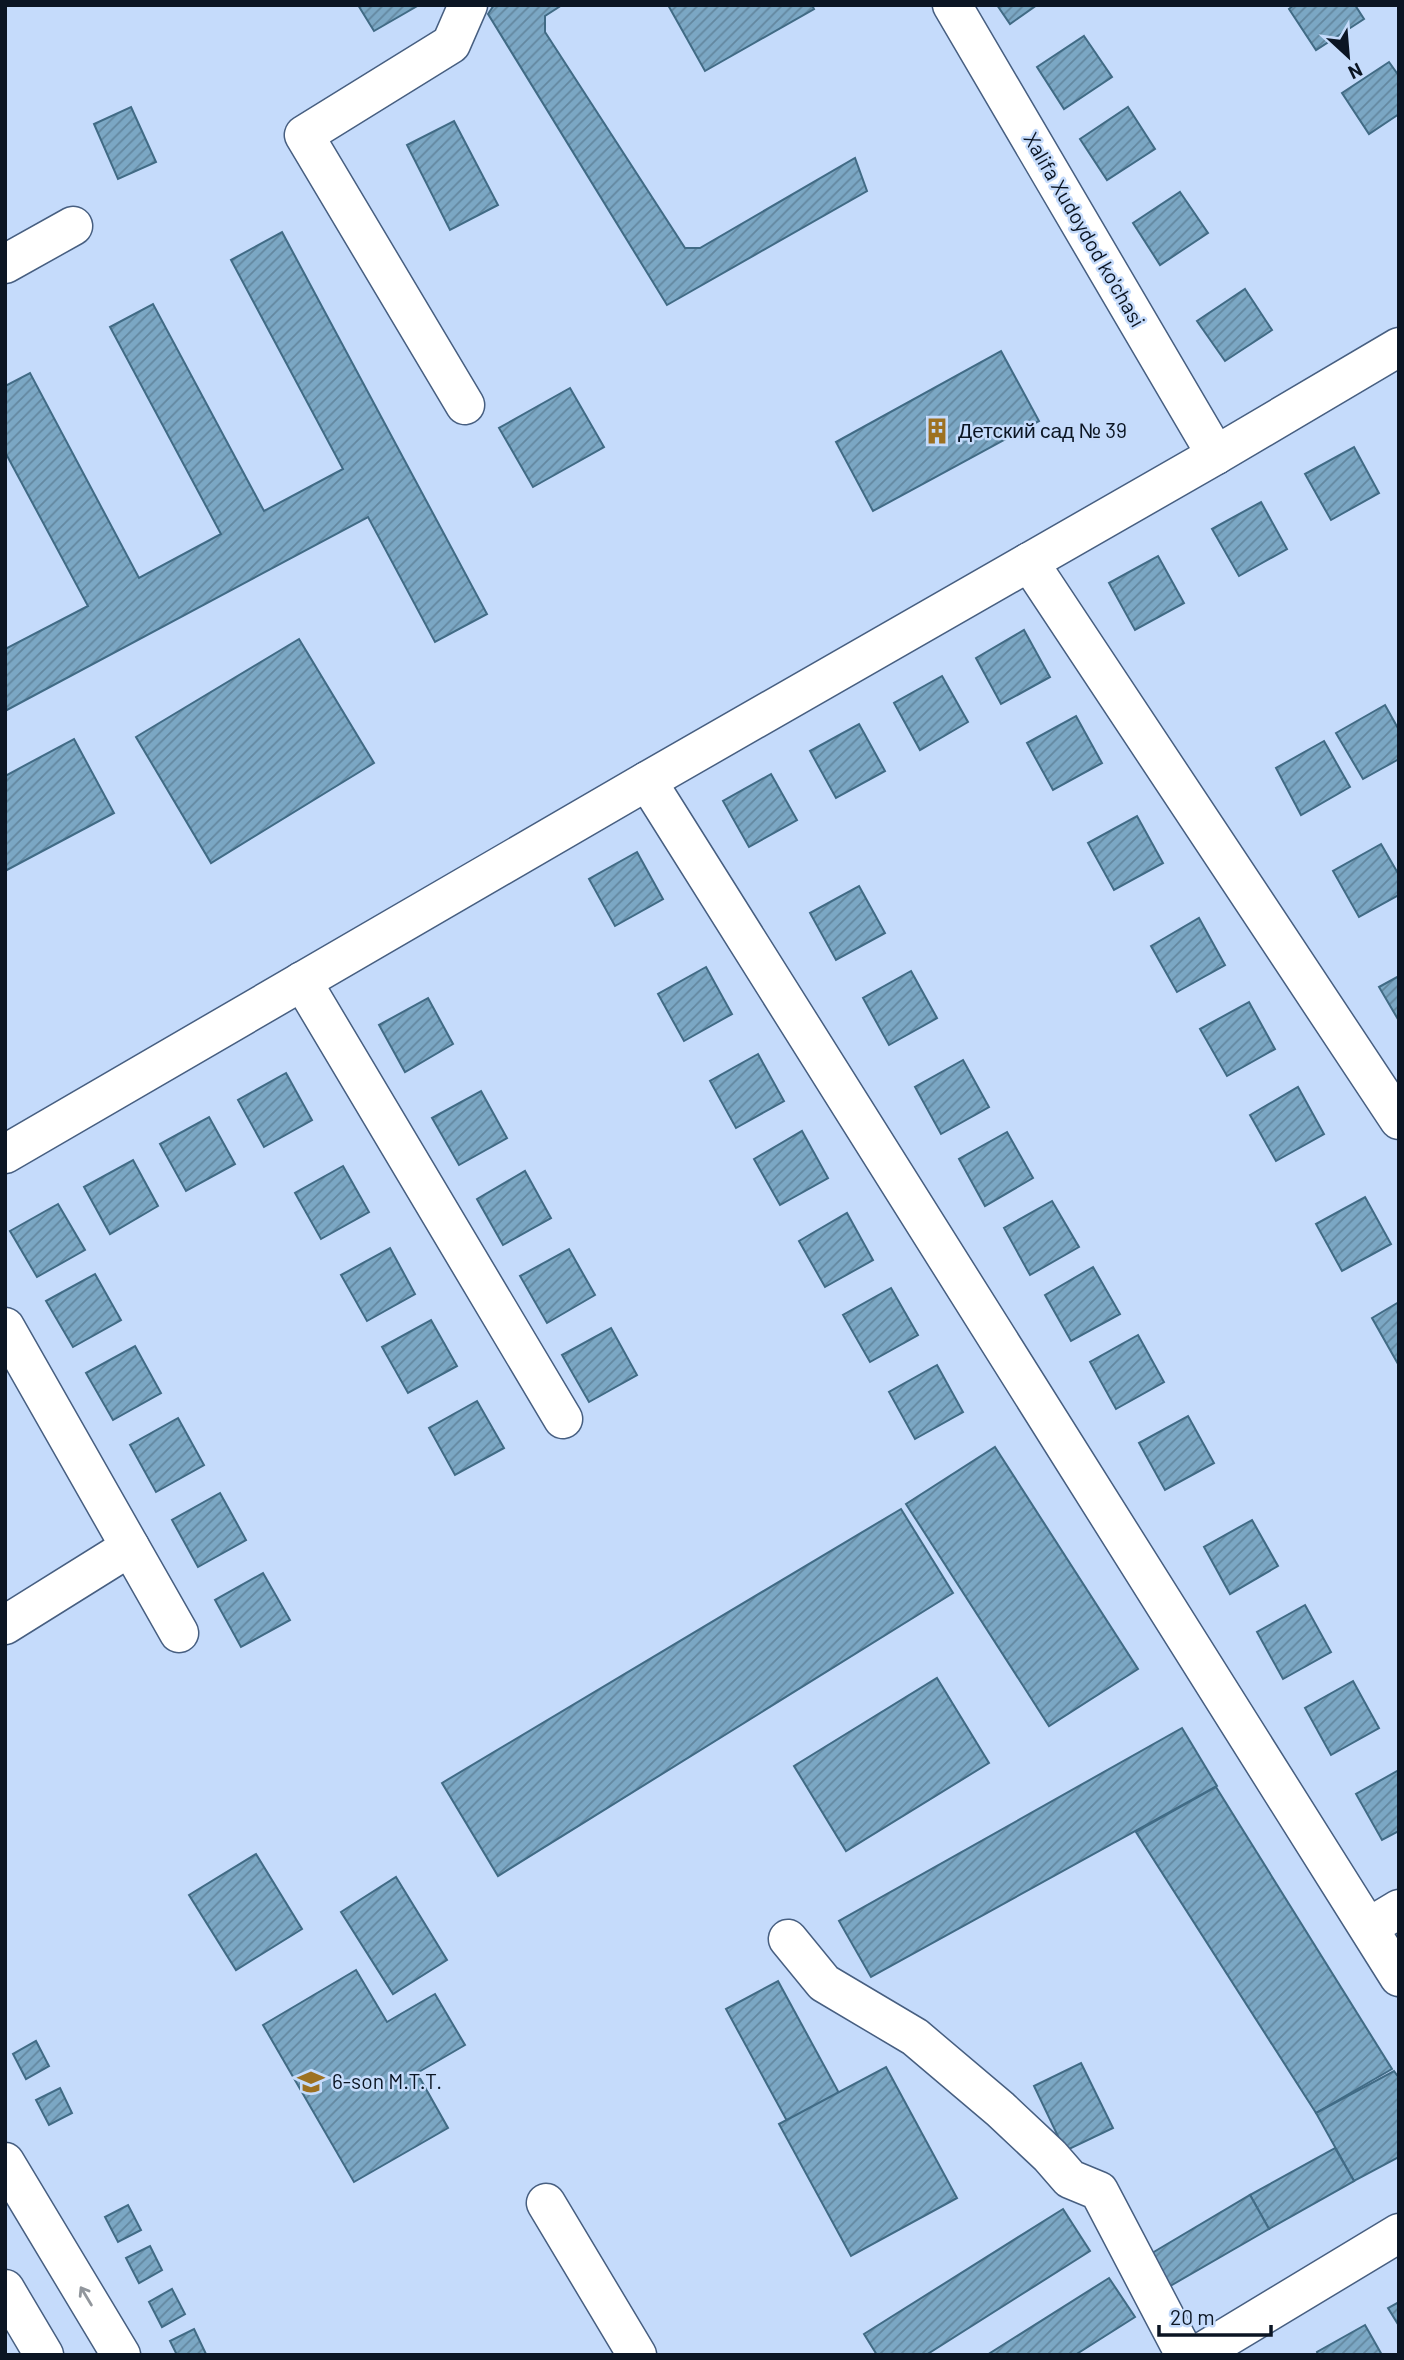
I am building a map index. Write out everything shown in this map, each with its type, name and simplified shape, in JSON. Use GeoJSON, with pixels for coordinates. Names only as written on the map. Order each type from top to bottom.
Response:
{"type":"FeatureCollection","features":[{"type":"Feature","properties":{"kind":"street"},"geometry":{"type":"LineString","coordinates":[[465,405],[304,135],[451,44],[467,5]]}},
{"type":"Feature","properties":{"kind":"street","name":"Xalifa Xudoydod ko'chasi"},"geometry":{"type":"LineString","coordinates":[[952,5],[1216,455]]}},
{"type":"Feature","properties":{"kind":"street"},"geometry":{"type":"LineString","coordinates":[[5,264],[73,226]]}},
{"type":"Feature","properties":{"kind":"street"},"geometry":{"type":"LineString","coordinates":[[5,1154],[1399,347]]}},
{"type":"Feature","properties":{"kind":"street"},"geometry":{"type":"LineString","coordinates":[[1029,562],[1399,1120]]}},
{"type":"Feature","properties":{"kind":"street"},"geometry":{"type":"LineString","coordinates":[[647,781],[1384,1918],[1399,1977]]}},
{"type":"Feature","properties":{"kind":"street"},"geometry":{"type":"LineString","coordinates":[[302,981],[563,1419]]}},
{"type":"Feature","properties":{"kind":"street"},"geometry":{"type":"LineString","coordinates":[[5,1327],[179,1633]]}},
{"type":"Feature","properties":{"kind":"street"},"geometry":{"type":"LineString","coordinates":[[5,1625],[130,1546]]}},
{"type":"Feature","properties":{"kind":"street"},"geometry":{"type":"LineString","coordinates":[[788,1939],[824,1983],[915,2037],[1000,2109],[1050,2156],[1070,2179],[1099,2191],[1185,2355]]}},
{"type":"Feature","properties":{"kind":"street"},"geometry":{"type":"LineString","coordinates":[[5,2162],[121,2355]]}},
{"type":"Feature","properties":{"kind":"street"},"geometry":{"type":"LineString","coordinates":[[546,2203],[637,2355]]}},
{"type":"Feature","properties":{"kind":"street"},"geometry":{"type":"LineString","coordinates":[[1197,2355],[1399,2233]]}},
{"type":"Feature","properties":{"kind":"street"},"geometry":{"type":"LineString","coordinates":[[5,2289],[44,2355]]}},
{"type":"Feature","properties":{"kind":"building"},"geometry":{"type":"Polygon","coordinates":[[[358,5],[419,5],[374,31],[358,5]]]}},
{"type":"Feature","properties":{"kind":"building"},"geometry":{"type":"Polygon","coordinates":[[[494,5],[562,5],[545,16],[545,32],[685,248],[700,248],[855,158],[867,191],[667,305],[488,14],[494,5]]]}},
{"type":"Feature","properties":{"kind":"building"},"geometry":{"type":"Polygon","coordinates":[[[668,5],[812,5],[814,9],[705,71],[668,5]]]}},
{"type":"Feature","properties":{"kind":"building"},"geometry":{"type":"Polygon","coordinates":[[[997,5],[1037,5],[1010,24],[997,5]]]}},
{"type":"Feature","properties":{"kind":"building"},"geometry":{"type":"Polygon","coordinates":[[[1294,5],[1355,5],[1364,19],[1316,50],[1289,9],[1294,5]]]}},
{"type":"Feature","properties":{"kind":"building"},"geometry":{"type":"Polygon","coordinates":[[[1084,36],[1112,77],[1064,109],[1037,67],[1084,36]]]}},
{"type":"Feature","properties":{"kind":"building"},"geometry":{"type":"Polygon","coordinates":[[[1389,62],[1399,76],[1399,114],[1369,134],[1342,93],[1389,62]]]}},
{"type":"Feature","properties":{"kind":"building"},"geometry":{"type":"Polygon","coordinates":[[[131,107],[156,162],[118,179],[94,124],[131,107]]]}},
{"type":"Feature","properties":{"kind":"building"},"geometry":{"type":"Polygon","coordinates":[[[1128,107],[1155,149],[1107,180],[1080,139],[1128,107]]]}},
{"type":"Feature","properties":{"kind":"building"},"geometry":{"type":"Polygon","coordinates":[[[454,121],[498,205],[450,230],[407,145],[454,121]]]}},
{"type":"Feature","properties":{"kind":"building"},"geometry":{"type":"Polygon","coordinates":[[[1180,192],[1208,233],[1160,265],[1133,223],[1180,192]]]}},
{"type":"Feature","properties":{"kind":"building"},"geometry":{"type":"Polygon","coordinates":[[[282,232],[487,614],[435,642],[368,517],[5,711],[5,649],[88,606],[5,452],[5,386],[30,373],[139,578],[221,534],[110,327],[153,304],[264,511],[343,469],[231,260],[282,232]]]}},
{"type":"Feature","properties":{"kind":"building"},"geometry":{"type":"Polygon","coordinates":[[[1245,289],[1272,330],[1225,361],[1197,321],[1245,289]]]}},
{"type":"Feature","properties":{"kind":"building","name":"Детский сад № 39"},"geometry":{"type":"Polygon","coordinates":[[[1001,351],[1039,421],[873,511],[836,442],[1001,351]]]}},
{"type":"Feature","properties":{"kind":"building"},"geometry":{"type":"Polygon","coordinates":[[[570,388],[604,447],[533,487],[499,428],[570,388]]]}},
{"type":"Feature","properties":{"kind":"building"},"geometry":{"type":"Polygon","coordinates":[[[1354,447],[1379,493],[1331,520],[1305,474],[1354,447]]]}},
{"type":"Feature","properties":{"kind":"building"},"geometry":{"type":"Polygon","coordinates":[[[1261,502],[1287,549],[1239,576],[1212,529],[1261,502]]]}},
{"type":"Feature","properties":{"kind":"building"},"geometry":{"type":"Polygon","coordinates":[[[1158,556],[1184,603],[1135,630],[1109,583],[1158,556]]]}},
{"type":"Feature","properties":{"kind":"building"},"geometry":{"type":"Polygon","coordinates":[[[1024,630],[1050,677],[1001,704],[976,658],[1024,630]]]}},
{"type":"Feature","properties":{"kind":"building"},"geometry":{"type":"Polygon","coordinates":[[[299,639],[374,763],[211,863],[136,737],[299,639]]]}},
{"type":"Feature","properties":{"kind":"building"},"geometry":{"type":"Polygon","coordinates":[[[942,676],[968,722],[920,750],[894,703],[942,676]]]}},
{"type":"Feature","properties":{"kind":"building"},"geometry":{"type":"Polygon","coordinates":[[[1385,705],[1399,730],[1399,759],[1363,779],[1336,733],[1385,705]]]}},
{"type":"Feature","properties":{"kind":"building"},"geometry":{"type":"Polygon","coordinates":[[[1076,716],[1102,763],[1053,790],[1027,743],[1076,716]]]}},
{"type":"Feature","properties":{"kind":"building"},"geometry":{"type":"Polygon","coordinates":[[[859,724],[885,771],[836,798],[810,751],[859,724]]]}},
{"type":"Feature","properties":{"kind":"building"},"geometry":{"type":"Polygon","coordinates":[[[74,739],[114,813],[5,871],[5,776],[74,739]]]}},
{"type":"Feature","properties":{"kind":"building"},"geometry":{"type":"Polygon","coordinates":[[[1324,741],[1350,787],[1301,815],[1276,768],[1324,741]]]}},
{"type":"Feature","properties":{"kind":"building"},"geometry":{"type":"Polygon","coordinates":[[[771,774],[797,820],[749,847],[723,801],[771,774]]]}},
{"type":"Feature","properties":{"kind":"building"},"geometry":{"type":"Polygon","coordinates":[[[1137,816],[1163,863],[1114,890],[1088,843],[1137,816]]]}},
{"type":"Feature","properties":{"kind":"building"},"geometry":{"type":"Polygon","coordinates":[[[1381,844],[1399,875],[1399,895],[1359,917],[1333,871],[1381,844]]]}},
{"type":"Feature","properties":{"kind":"building"},"geometry":{"type":"Polygon","coordinates":[[[637,852],[663,899],[615,926],[589,879],[637,852]]]}},
{"type":"Feature","properties":{"kind":"building"},"geometry":{"type":"Polygon","coordinates":[[[859,886],[885,933],[836,960],[810,913],[859,886]]]}},
{"type":"Feature","properties":{"kind":"building"},"geometry":{"type":"Polygon","coordinates":[[[1199,918],[1225,965],[1177,992],[1151,946],[1199,918]]]}},
{"type":"Feature","properties":{"kind":"building"},"geometry":{"type":"Polygon","coordinates":[[[706,967],[732,1014],[684,1041],[658,994],[706,967]]]}},
{"type":"Feature","properties":{"kind":"building"},"geometry":{"type":"Polygon","coordinates":[[[911,971],[937,1018],[889,1045],[863,998],[911,971]]]}},
{"type":"Feature","properties":{"kind":"building"},"geometry":{"type":"Polygon","coordinates":[[[1399,976],[1399,1021],[1379,987],[1399,976]]]}},
{"type":"Feature","properties":{"kind":"building"},"geometry":{"type":"Polygon","coordinates":[[[428,998],[453,1044],[405,1072],[379,1025],[428,998]]]}},
{"type":"Feature","properties":{"kind":"building"},"geometry":{"type":"Polygon","coordinates":[[[1249,1002],[1275,1049],[1227,1076],[1200,1029],[1249,1002]]]}},
{"type":"Feature","properties":{"kind":"building"},"geometry":{"type":"Polygon","coordinates":[[[758,1054],[784,1101],[736,1128],[710,1081],[758,1054]]]}},
{"type":"Feature","properties":{"kind":"building"},"geometry":{"type":"Polygon","coordinates":[[[963,1060],[989,1107],[941,1134],[915,1087],[963,1060]]]}},
{"type":"Feature","properties":{"kind":"building"},"geometry":{"type":"Polygon","coordinates":[[[286,1073],[312,1120],[264,1147],[238,1100],[286,1073]]]}},
{"type":"Feature","properties":{"kind":"building"},"geometry":{"type":"Polygon","coordinates":[[[1298,1087],[1324,1134],[1276,1161],[1250,1115],[1298,1087]]]}},
{"type":"Feature","properties":{"kind":"building"},"geometry":{"type":"Polygon","coordinates":[[[481,1091],[507,1138],[459,1165],[432,1118],[481,1091]]]}},
{"type":"Feature","properties":{"kind":"building"},"geometry":{"type":"Polygon","coordinates":[[[209,1117],[235,1164],[186,1191],[160,1144],[209,1117]]]}},
{"type":"Feature","properties":{"kind":"building"},"geometry":{"type":"Polygon","coordinates":[[[802,1131],[828,1178],[780,1205],[754,1159],[802,1131]]]}},
{"type":"Feature","properties":{"kind":"building"},"geometry":{"type":"Polygon","coordinates":[[[1007,1132],[1033,1178],[985,1206],[959,1159],[1007,1132]]]}},
{"type":"Feature","properties":{"kind":"building"},"geometry":{"type":"Polygon","coordinates":[[[133,1160],[158,1206],[110,1234],[84,1187],[133,1160]]]}},
{"type":"Feature","properties":{"kind":"building"},"geometry":{"type":"Polygon","coordinates":[[[343,1166],[369,1212],[321,1239],[295,1193],[343,1166]]]}},
{"type":"Feature","properties":{"kind":"building"},"geometry":{"type":"Polygon","coordinates":[[[525,1171],[551,1218],[503,1245],[477,1199],[525,1171]]]}},
{"type":"Feature","properties":{"kind":"building"},"geometry":{"type":"Polygon","coordinates":[[[1365,1197],[1391,1244],[1342,1271],[1316,1224],[1365,1197]]]}},
{"type":"Feature","properties":{"kind":"building"},"geometry":{"type":"Polygon","coordinates":[[[1052,1201],[1079,1247],[1030,1275],[1004,1228],[1052,1201]]]}},
{"type":"Feature","properties":{"kind":"building"},"geometry":{"type":"Polygon","coordinates":[[[58,1204],[85,1250],[37,1277],[10,1231],[58,1204]]]}},
{"type":"Feature","properties":{"kind":"building"},"geometry":{"type":"Polygon","coordinates":[[[847,1213],[873,1260],[825,1287],[799,1241],[847,1213]]]}},
{"type":"Feature","properties":{"kind":"building"},"geometry":{"type":"Polygon","coordinates":[[[390,1248],[415,1294],[367,1321],[341,1275],[390,1248]]]}},
{"type":"Feature","properties":{"kind":"building"},"geometry":{"type":"Polygon","coordinates":[[[569,1249],[595,1295],[547,1323],[520,1276],[569,1249]]]}},
{"type":"Feature","properties":{"kind":"building"},"geometry":{"type":"Polygon","coordinates":[[[1093,1267],[1120,1314],[1071,1341],[1045,1295],[1093,1267]]]}},
{"type":"Feature","properties":{"kind":"building"},"geometry":{"type":"Polygon","coordinates":[[[95,1274],[121,1320],[73,1347],[46,1301],[95,1274]]]}},
{"type":"Feature","properties":{"kind":"building"},"geometry":{"type":"Polygon","coordinates":[[[891,1288],[918,1335],[870,1362],[843,1315],[891,1288]]]}},
{"type":"Feature","properties":{"kind":"building"},"geometry":{"type":"Polygon","coordinates":[[[1399,1302],[1399,1364],[1398,1364],[1372,1318],[1399,1302]]]}},
{"type":"Feature","properties":{"kind":"building"},"geometry":{"type":"Polygon","coordinates":[[[431,1320],[457,1366],[408,1393],[382,1347],[431,1320]]]}},
{"type":"Feature","properties":{"kind":"building"},"geometry":{"type":"Polygon","coordinates":[[[611,1328],[637,1375],[589,1402],[562,1355],[611,1328]]]}},
{"type":"Feature","properties":{"kind":"building"},"geometry":{"type":"Polygon","coordinates":[[[1138,1335],[1164,1382],[1116,1409],[1090,1362],[1138,1335]]]}},
{"type":"Feature","properties":{"kind":"building"},"geometry":{"type":"Polygon","coordinates":[[[135,1346],[161,1393],[113,1420],[86,1373],[135,1346]]]}},
{"type":"Feature","properties":{"kind":"building"},"geometry":{"type":"Polygon","coordinates":[[[937,1365],[963,1412],[915,1439],[889,1392],[937,1365]]]}},
{"type":"Feature","properties":{"kind":"building"},"geometry":{"type":"Polygon","coordinates":[[[477,1401],[504,1448],[455,1475],[429,1428],[477,1401]]]}},
{"type":"Feature","properties":{"kind":"building"},"geometry":{"type":"Polygon","coordinates":[[[1188,1416],[1214,1463],[1165,1490],[1139,1443],[1188,1416]]]}},
{"type":"Feature","properties":{"kind":"building"},"geometry":{"type":"Polygon","coordinates":[[[178,1418],[204,1465],[156,1492],[130,1445],[178,1418]]]}},
{"type":"Feature","properties":{"kind":"building"},"geometry":{"type":"Polygon","coordinates":[[[995,1447],[1138,1669],[1049,1726],[906,1504],[995,1447]]]}},
{"type":"Feature","properties":{"kind":"building"},"geometry":{"type":"Polygon","coordinates":[[[220,1493],[246,1540],[198,1567],[172,1520],[220,1493]]]}},
{"type":"Feature","properties":{"kind":"building"},"geometry":{"type":"Polygon","coordinates":[[[901,1509],[953,1593],[498,1876],[442,1783],[901,1509]]]}},
{"type":"Feature","properties":{"kind":"building"},"geometry":{"type":"Polygon","coordinates":[[[1252,1520],[1278,1566],[1230,1594],[1204,1547],[1252,1520]]]}},
{"type":"Feature","properties":{"kind":"building"},"geometry":{"type":"Polygon","coordinates":[[[263,1573],[290,1620],[241,1647],[215,1600],[263,1573]]]}},
{"type":"Feature","properties":{"kind":"building"},"geometry":{"type":"Polygon","coordinates":[[[1305,1605],[1331,1652],[1283,1679],[1257,1632],[1305,1605]]]}},
{"type":"Feature","properties":{"kind":"building"},"geometry":{"type":"Polygon","coordinates":[[[937,1678],[989,1763],[846,1851],[794,1766],[937,1678]]]}},
{"type":"Feature","properties":{"kind":"building"},"geometry":{"type":"Polygon","coordinates":[[[1353,1681],[1379,1728],[1331,1755],[1305,1708],[1353,1681]]]}},
{"type":"Feature","properties":{"kind":"building"},"geometry":{"type":"Polygon","coordinates":[[[1182,1728],[1217,1786],[871,1977],[839,1921],[1182,1728]]]}},
{"type":"Feature","properties":{"kind":"building"},"geometry":{"type":"Polygon","coordinates":[[[1399,1770],[1399,1831],[1382,1840],[1356,1794],[1399,1770]]]}},
{"type":"Feature","properties":{"kind":"building"},"geometry":{"type":"Polygon","coordinates":[[[1216,1787],[1392,2069],[1316,2113],[1136,1832],[1216,1787]]]}},
{"type":"Feature","properties":{"kind":"building"},"geometry":{"type":"Polygon","coordinates":[[[256,1854],[302,1929],[236,1970],[189,1895],[256,1854]]]}},
{"type":"Feature","properties":{"kind":"building"},"geometry":{"type":"Polygon","coordinates":[[[396,1877],[447,1960],[393,1994],[341,1912],[396,1877]]]}},
{"type":"Feature","properties":{"kind":"building"},"geometry":{"type":"Polygon","coordinates":[[[356,1970],[387,2022],[435,1994],[465,2045],[417,2073],[448,2128],[354,2182],[263,2025],[356,1970]]]}},
{"type":"Feature","properties":{"kind":"building"},"geometry":{"type":"Polygon","coordinates":[[[778,1981],[839,2093],[787,2121],[726,2009],[778,1981]]]}},
{"type":"Feature","properties":{"kind":"building"},"geometry":{"type":"Polygon","coordinates":[[[36,2041],[49,2066],[26,2079],[13,2054],[36,2041]]]}},
{"type":"Feature","properties":{"kind":"building"},"geometry":{"type":"Polygon","coordinates":[[[1081,2063],[1113,2128],[1065,2151],[1034,2086],[1081,2063]]]}},
{"type":"Feature","properties":{"kind":"building"},"geometry":{"type":"Polygon","coordinates":[[[886,2067],[957,2198],[851,2256],[779,2124],[886,2067]]]}},
{"type":"Feature","properties":{"kind":"building"},"geometry":{"type":"Polygon","coordinates":[[[1394,2071],[1399,2078],[1399,2157],[1354,2181],[1316,2113],[1394,2071]]]}},
{"type":"Feature","properties":{"kind":"building"},"geometry":{"type":"Polygon","coordinates":[[[60,2088],[72,2113],[49,2125],[36,2100],[60,2088]]]}},
{"type":"Feature","properties":{"kind":"building"},"geometry":{"type":"Polygon","coordinates":[[[1335,2148],[1354,2181],[1269,2229],[1250,2195],[1335,2148]]]}},
{"type":"Feature","properties":{"kind":"building"},"geometry":{"type":"Polygon","coordinates":[[[1250,2195],[1269,2229],[1165,2289],[1147,2256],[1250,2195]]]}},
{"type":"Feature","properties":{"kind":"building"},"geometry":{"type":"Polygon","coordinates":[[[128,2205],[141,2230],[118,2242],[105,2217],[128,2205]]]}},
{"type":"Feature","properties":{"kind":"building"},"geometry":{"type":"Polygon","coordinates":[[[1063,2209],[1090,2251],[926,2355],[877,2355],[864,2334],[1063,2209]]]}},
{"type":"Feature","properties":{"kind":"building"},"geometry":{"type":"Polygon","coordinates":[[[150,2246],[162,2270],[139,2283],[126,2258],[150,2246]]]}},
{"type":"Feature","properties":{"kind":"building"},"geometry":{"type":"Polygon","coordinates":[[[1109,2278],[1135,2317],[1075,2355],[987,2355],[1109,2278]]]}},
{"type":"Feature","properties":{"kind":"building"},"geometry":{"type":"Polygon","coordinates":[[[172,2289],[185,2314],[162,2327],[149,2302],[172,2289]]]}},
{"type":"Feature","properties":{"kind":"building"},"geometry":{"type":"Polygon","coordinates":[[[1399,2302],[1399,2326],[1388,2308],[1399,2302]]]}},
{"type":"Feature","properties":{"kind":"building"},"geometry":{"type":"Polygon","coordinates":[[[1365,2325],[1382,2355],[1318,2355],[1317,2352],[1365,2325]]]}},
{"type":"Feature","properties":{"kind":"building"},"geometry":{"type":"Polygon","coordinates":[[[194,2329],[206,2354],[177,2355],[170,2341],[194,2329]]]}},
{"type":"Feature","properties":{"kind":"place","name":"Детский сад № 39"},"geometry":{"type":"Point","coordinates":[937,431]}},
{"type":"Feature","properties":{"kind":"place","name":"6-son M.T.T."},"geometry":{"type":"Point","coordinates":[311,2082]}}]}
